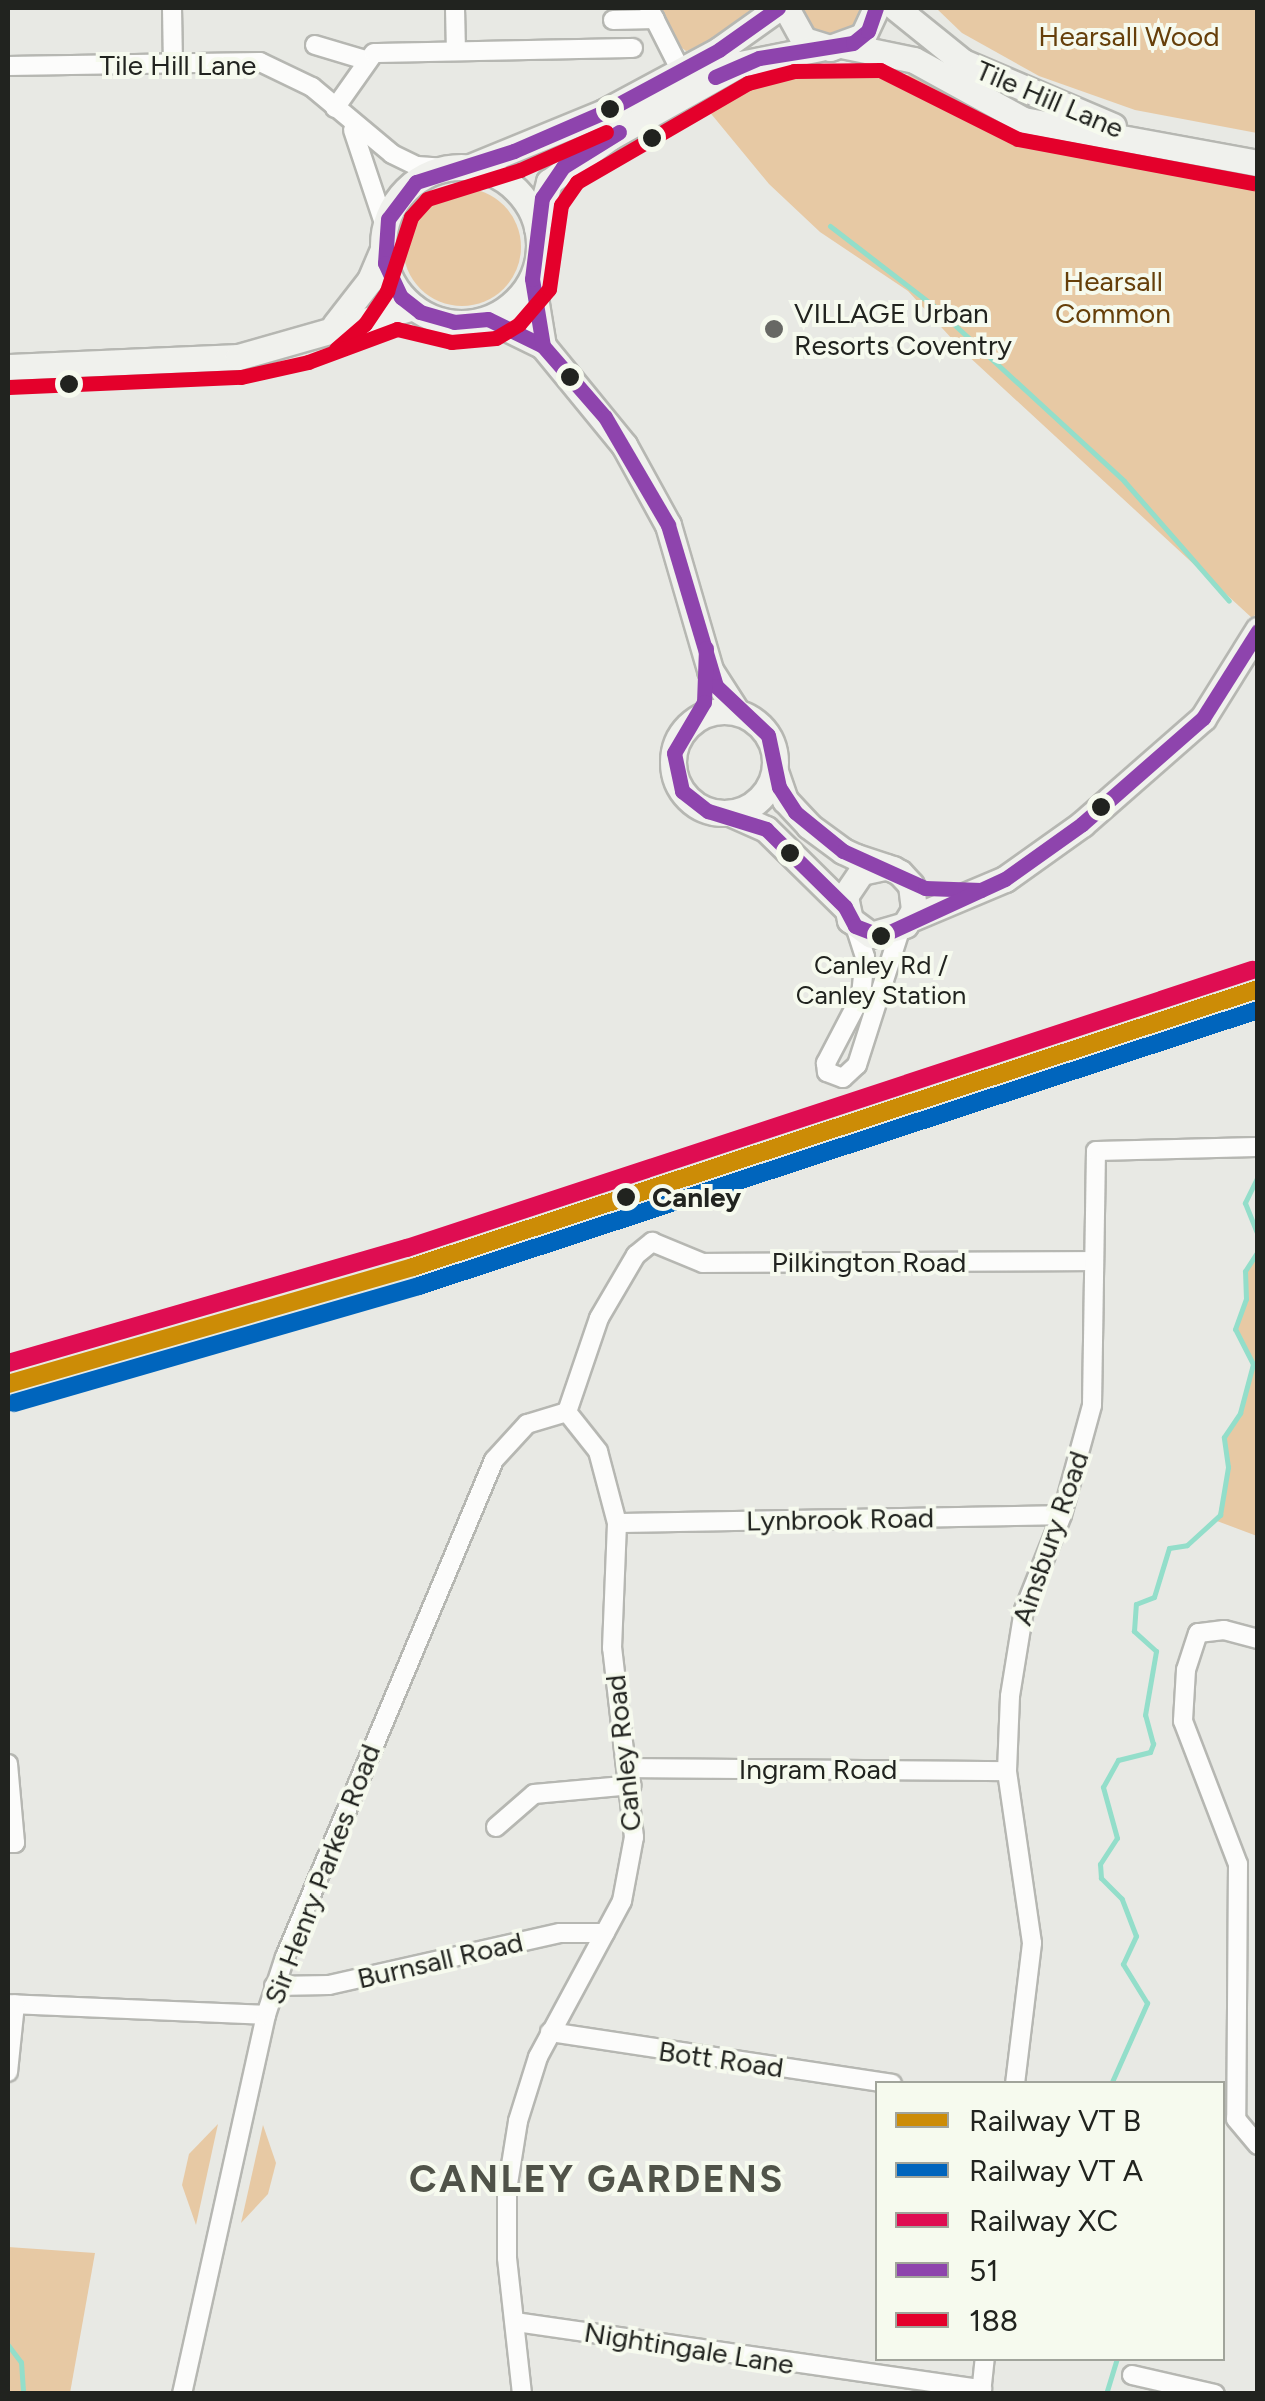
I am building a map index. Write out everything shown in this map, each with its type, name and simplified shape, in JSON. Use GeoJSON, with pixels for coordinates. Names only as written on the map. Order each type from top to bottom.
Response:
{"type":"FeatureCollection","features":[{"type":"Feature","properties":{"kind":"main road"},"geometry":{"type":"LineString","coordinates":[[327,333],[352,310],[403,194],[458,167],[604,112],[681,71],[778,8]]}},
{"type":"Feature","properties":{"kind":"main road"},"geometry":{"type":"LineString","coordinates":[[786,8],[797,34],[820,48]]}},
{"type":"Feature","properties":{"kind":"main road"},"geometry":{"type":"LineString","coordinates":[[846,46],[868,31],[876,8]]}},
{"type":"Feature","properties":{"kind":"main road","name":"Tile Hill Lane"},"geometry":{"type":"LineString","coordinates":[[896,8],[941,47],[994,78],[1162,145]]}},
{"type":"Feature","properties":{"kind":"main road","name":"Tile Hill Lane"},"geometry":{"type":"LineString","coordinates":[[820,48],[846,46],[914,60],[1023,120],[1258,163]]}},
{"type":"Feature","properties":{"kind":"main road"},"geometry":{"type":"LineString","coordinates":[[543,346],[532,278],[537,229],[550,182],[610,137],[740,64],[820,48]]}},
{"type":"Feature","properties":{"kind":"main road"},"geometry":{"type":"LineString","coordinates":[[458,167],[512,188],[537,229]]}},
{"type":"Feature","properties":{"kind":"main road"},"geometry":{"type":"LineString","coordinates":[[384,239],[394,286],[412,308]]}},
{"type":"Feature","properties":{"kind":"main road"},"geometry":{"type":"LineString","coordinates":[[8,368],[238,357],[327,333],[371,314],[412,308],[454,322],[488,319],[505,310],[532,278]]}},
{"type":"Feature","properties":{"kind":"main road"},"geometry":{"type":"LineString","coordinates":[[488,319],[543,346],[605,417],[652,492],[682,562],[716,686],[737,712],[768,735],[785,800],[809,826],[843,850],[946,894],[981,890]]}},
{"type":"Feature","properties":{"kind":"main road"},"geometry":{"type":"LineString","coordinates":[[706,648],[700,716],[676,744],[674,773],[698,806],[730,813],[766,829],[850,916],[881,936],[981,890],[1041,856],[1184,738],[1226,687],[1258,630]]}},
{"type":"Feature","properties":{"kind":"main road"},"geometry":{"type":"LineString","coordinates":[[700,716],[737,712]]}},
{"type":"Feature","properties":{"kind":"main road"},"geometry":{"type":"LineString","coordinates":[[730,813],[756,802],[775,771]]}},
{"type":"Feature","properties":{"kind":"main road"},"geometry":{"type":"LineString","coordinates":[[850,916],[854,878],[895,872]]}},
{"type":"Feature","properties":{"kind":"main road"},"geometry":{"type":"LineString","coordinates":[[895,872],[915,902],[905,924]]}},
{"type":"Feature","properties":{"kind":"street"},"geometry":{"type":"LineString","coordinates":[[172,8],[173,63]]}},
{"type":"Feature","properties":{"kind":"street"},"geometry":{"type":"LineString","coordinates":[[456,8],[456,51]]}},
{"type":"Feature","properties":{"kind":"street"},"geometry":{"type":"LineString","coordinates":[[614,20],[652,13],[681,71]]}},
{"type":"Feature","properties":{"kind":"street"},"geometry":{"type":"LineString","coordinates":[[315,45],[365,60]]}},
{"type":"Feature","properties":{"kind":"street"},"geometry":{"type":"LineString","coordinates":[[340,113],[365,60],[379,52],[633,48]]}},
{"type":"Feature","properties":{"kind":"street","name":"Tile Hill Lane"},"geometry":{"type":"LineString","coordinates":[[8,66],[260,62],[312,87],[405,161],[458,167]]}},
{"type":"Feature","properties":{"kind":"street","name":"Tile Hill Lane"},"geometry":{"type":"LineString","coordinates":[[340,113],[370,166],[384,239]]}},
{"type":"Feature","properties":{"kind":"street"},"geometry":{"type":"LineString","coordinates":[[850,916],[865,957],[861,996],[826,1062],[827,1072],[843,1078],[856,1065],[905,924]]}},
{"type":"Feature","properties":{"kind":"street","name":"Ainsbury Road"},"geometry":{"type":"LineString","coordinates":[[1015,2081],[1032,1944],[1007,1771],[1016,1638],[1062,1515],[1092,1406],[1096,1151],[1257,1147]]}},
{"type":"Feature","properties":{"kind":"street","name":"Pilkington Road"},"geometry":{"type":"LineString","coordinates":[[568,1412],[594,1328],[636,1255],[652,1242],[703,1263],[1094,1262]]}},
{"type":"Feature","properties":{"kind":"street","name":"Canley Road"},"geometry":{"type":"LineString","coordinates":[[522,2394],[506,2190],[518,2120],[550,2032],[605,1933],[631,1871],[631,1776],[612,1648],[617,1522],[598,1451],[568,1412]]}},
{"type":"Feature","properties":{"kind":"street","name":"Sir Henry Parkes Road"},"geometry":{"type":"LineString","coordinates":[[182,2394],[274,1986],[494,1460],[527,1424],[568,1412]]}},
{"type":"Feature","properties":{"kind":"street","name":"Lynbrook Road"},"geometry":{"type":"LineString","coordinates":[[617,1522],[1062,1515]]}},
{"type":"Feature","properties":{"kind":"street"},"geometry":{"type":"LineString","coordinates":[[1258,1639],[1224,1630],[1198,1634],[1184,1698],[1190,1748],[1248,1875],[1239,2130],[1258,2145]]}},
{"type":"Feature","properties":{"kind":"street"},"geometry":{"type":"LineString","coordinates":[[8,1764],[12,1843]]}},
{"type":"Feature","properties":{"kind":"street","name":"Ingram Road"},"geometry":{"type":"LineString","coordinates":[[496,1826],[534,1794],[631,1776],[1007,1771]]}},
{"type":"Feature","properties":{"kind":"street","name":"Burnsall Road"},"geometry":{"type":"LineString","coordinates":[[274,1986],[330,1984],[560,1933],[605,1933]]}},
{"type":"Feature","properties":{"kind":"street"},"geometry":{"type":"LineString","coordinates":[[8,2072],[11,2004],[266,2015]]}},
{"type":"Feature","properties":{"kind":"street","name":"Bott Road"},"geometry":{"type":"LineString","coordinates":[[550,2032],[875,2081]]}},
{"type":"Feature","properties":{"kind":"street","name":"Nightingale Lane"},"geometry":{"type":"LineString","coordinates":[[515,2322],[982,2391]]}},
{"type":"Feature","properties":{"kind":"street"},"geometry":{"type":"LineString","coordinates":[[982,2391],[985,2361]]}},
{"type":"Feature","properties":{"kind":"street"},"geometry":{"type":"LineString","coordinates":[[1132,2375],[1215,2394]]}},
{"type":"Feature","properties":{"kind":"green space"},"geometry":{"type":"Polygon","coordinates":[[[653,8],[758,8],[714,42],[686,51],[669,38],[653,8]]]}},
{"type":"Feature","properties":{"kind":"green space"},"geometry":{"type":"Polygon","coordinates":[[[799,8],[865,8],[861,22],[834,38],[813,32],[799,8]]]}},
{"type":"Feature","properties":{"kind":"green space","name":"Hearsall Wood"},"geometry":{"type":"Polygon","coordinates":[[[936,8],[1257,8],[1257,133],[1135,110],[1039,76],[962,33],[936,8]]]}},
{"type":"Feature","properties":{"kind":"green space","name":"Hearsall Common"},"geometry":{"type":"Polygon","coordinates":[[[797,65],[909,75],[995,119],[1257,182],[1258,612],[1252,618],[965,353],[908,291],[820,232],[769,184],[703,104],[761,70],[797,65]]]}},
{"type":"Feature","properties":{"kind":"green space"},"geometry":{"type":"Polygon","coordinates":[[[462,188],[485,192],[504,205],[517,224],[521,247],[517,270],[504,289],[485,302],[462,306],[439,302],[420,289],[407,270],[403,247],[407,224],[420,205],[439,192],[462,188]]]}},
{"type":"Feature","properties":{"kind":"green space"},"geometry":{"type":"Polygon","coordinates":[[[1257,1251],[1257,1536],[1217,1521],[1228,1467],[1224,1437],[1240,1414],[1253,1364],[1235,1329],[1246,1299],[1245,1271],[1257,1251]]]}},
{"type":"Feature","properties":{"kind":"green space"},"geometry":{"type":"Polygon","coordinates":[[[218,2124],[196,2225],[182,2185],[189,2154],[218,2124]]]}},
{"type":"Feature","properties":{"kind":"green space"},"geometry":{"type":"Polygon","coordinates":[[[263,2125],[276,2163],[268,2194],[241,2223],[263,2125]]]}},
{"type":"Feature","properties":{"kind":"green space"},"geometry":{"type":"Polygon","coordinates":[[[8,2247],[95,2253],[70,2393],[8,2393],[8,2247]]]}},
{"type":"Feature","properties":{"kind":"waterway"},"geometry":{"type":"LineString","coordinates":[[830,226],[934,306],[1124,481],[1229,601]]}},
{"type":"Feature","properties":{"kind":"waterway"},"geometry":{"type":"LineString","coordinates":[[1258,1176],[1245,1203],[1258,1235]]}},
{"type":"Feature","properties":{"kind":"waterway"},"geometry":{"type":"LineString","coordinates":[[1112,2081],[1147,2003],[1123,1964],[1136,1936],[1122,1899],[1101,1878],[1100,1864],[1117,1838],[1103,1787],[1118,1760],[1150,1752],[1153,1744],[1145,1715],[1156,1651],[1134,1631],[1136,1604],[1154,1597],[1169,1548],[1187,1545],[1220,1515],[1228,1467],[1224,1437],[1240,1413],[1253,1364],[1235,1329],[1246,1299],[1245,1271],[1258,1251]]}},
{"type":"Feature","properties":{"kind":"waterway"},"geometry":{"type":"LineString","coordinates":[[8,2345],[21,2362],[23,2394]]}},
{"type":"Feature","properties":{"kind":"waterway"},"geometry":{"type":"LineString","coordinates":[[1106,2394],[1116,2361]]}},
{"type":"Feature","properties":{"kind":"transit line","name":"51"},"geometry":{"type":"LineString","coordinates":[[778,8],[719,50],[604,112],[514,151],[416,182],[388,219],[385,263],[401,297],[420,312],[454,322],[488,319],[543,346],[605,417],[668,525],[716,686],[768,735],[779,787],[795,812],[843,851],[925,888],[981,890]]}},
{"type":"Feature","properties":{"kind":"transit line","name":"51"},"geometry":{"type":"LineString","coordinates":[[715,77],[759,58],[853,43],[868,31],[876,8]]}},
{"type":"Feature","properties":{"kind":"transit line","name":"188"},"geometry":{"type":"LineString","coordinates":[[9,387],[241,377],[308,362],[397,329],[451,342],[496,338],[519,324],[549,289],[561,205],[577,182],[748,83],[794,71],[880,70],[1018,139],[1254,183]]}},
{"type":"Feature","properties":{"kind":"transit line","name":"188"},"geometry":{"type":"LineString","coordinates":[[336,349],[365,324],[387,291],[411,217],[427,199],[520,170],[606,132]]}},
{"type":"Feature","properties":{"kind":"transit line","name":"51"},"geometry":{"type":"LineString","coordinates":[[543,346],[532,279],[542,198],[563,167],[619,132]]}},
{"type":"Feature","properties":{"kind":"transit line","name":"51"},"geometry":{"type":"LineString","coordinates":[[706,648],[704,702],[674,753],[682,791],[708,811],[766,829],[845,907],[855,926],[881,936],[1005,879],[1082,824],[1203,718],[1258,631]]}},
{"type":"Feature","properties":{"kind":"transit line"},"geometry":{"type":"LineString","coordinates":[[8,1384],[413,1267],[1258,989]]}},
{"type":"Feature","properties":{"kind":"transit line"},"geometry":{"type":"LineString","coordinates":[[14,1403],[419,1286],[1258,1010]]}},
{"type":"Feature","properties":{"kind":"rail line","name":"XC"},"geometry":{"type":"LineString","coordinates":[[8,1363],[407,1248],[1252,970]]}},
{"type":"Feature","properties":{"kind":"place","name":"VILLAGE Urban Resorts Coventry"},"geometry":{"type":"Point","coordinates":[774,329]}},
{"type":"Feature","properties":{"kind":"place","name":"Canley Rd / Canley Station"},"geometry":{"type":"Point","coordinates":[881,936]}},
{"type":"Feature","properties":{"kind":"place","name":"Canley"},"geometry":{"type":"Point","coordinates":[626,1197]}},
{"type":"Feature","properties":{"kind":"district","name":"CANLEY GARDENS"},"geometry":{"type":"Point","coordinates":[597,2180]}}]}
